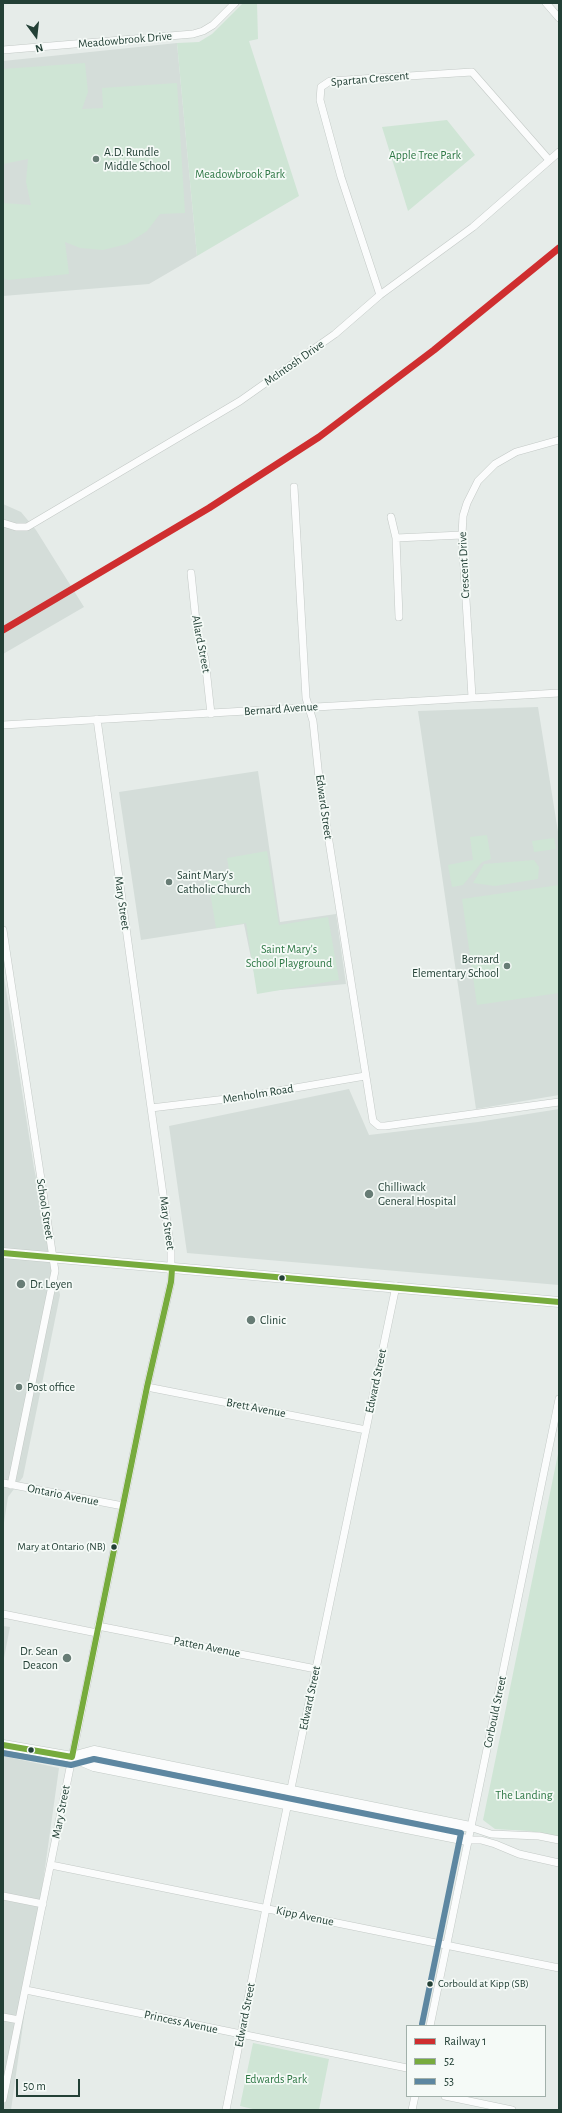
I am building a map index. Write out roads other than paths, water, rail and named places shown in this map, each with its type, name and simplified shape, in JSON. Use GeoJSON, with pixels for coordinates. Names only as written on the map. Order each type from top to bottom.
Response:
{"type":"FeatureCollection","features":[{"type":"Feature","properties":{"kind":"street","name":"Meadowbrook Drive"},"geometry":{"type":"LineString","coordinates":[[3,50],[193,34],[203,31],[213,25],[236,3]]}},
{"type":"Feature","properties":{"kind":"street"},"geometry":{"type":"LineString","coordinates":[[546,3],[559,18]]}},
{"type":"Feature","properties":{"kind":"street","name":"Spartan Crescent"},"geometry":{"type":"LineString","coordinates":[[380,295],[341,177],[320,100],[321,87],[330,81],[472,72],[549,160]]}},
{"type":"Feature","properties":{"kind":"street","name":"McIntosh Drive"},"geometry":{"type":"LineString","coordinates":[[3,523],[16,527],[27,527],[240,401],[335,334],[380,295],[473,227],[559,152]]}},
{"type":"Feature","properties":{"kind":"street","name":"Crescent Drive"},"geometry":{"type":"LineString","coordinates":[[472,697],[462,535],[463,516],[469,497],[478,481],[486,472],[500,461],[516,452],[559,440]]}},
{"type":"Feature","properties":{"kind":"street","name":"Edward Street"},"geometry":{"type":"LineString","coordinates":[[294,487],[306,698],[313,721],[320,778],[372,1117],[376,1124],[385,1126],[559,1102]]}},
{"type":"Feature","properties":{"kind":"street"},"geometry":{"type":"LineString","coordinates":[[391,517],[396,538],[399,617]]}},
{"type":"Feature","properties":{"kind":"street"},"geometry":{"type":"LineString","coordinates":[[396,538],[462,535]]}},
{"type":"Feature","properties":{"kind":"street","name":"Allard Street"},"geometry":{"type":"LineString","coordinates":[[191,573],[197,631],[205,659],[211,714]]}},
{"type":"Feature","properties":{"kind":"street","name":"Bernard Avenue"},"geometry":{"type":"LineString","coordinates":[[3,725],[559,693]]}},
{"type":"Feature","properties":{"kind":"street","name":"Mary Street"},"geometry":{"type":"LineString","coordinates":[[3,2099],[146,1387],[171,1282],[172,1269],[97,719]]}},
{"type":"Feature","properties":{"kind":"street","name":"School Street"},"geometry":{"type":"LineString","coordinates":[[3,930],[55,1271],[11,1485]]}},
{"type":"Feature","properties":{"kind":"street","name":"Menholm Road"},"geometry":{"type":"LineString","coordinates":[[151,1108],[242,1097],[365,1076]]}},
{"type":"Feature","properties":{"kind":"street"},"geometry":{"type":"LineString","coordinates":[[3,1253],[172,1269],[396,1286],[559,1302]]}},
{"type":"Feature","properties":{"kind":"street","name":"Edward Street"},"geometry":{"type":"LineString","coordinates":[[226,2110],[266,1908],[396,1286]]}},
{"type":"Feature","properties":{"kind":"street","name":"Brett Avenue"},"geometry":{"type":"LineString","coordinates":[[146,1387],[366,1430]]}},
{"type":"Feature","properties":{"kind":"street","name":"Corbould Street"},"geometry":{"type":"LineString","coordinates":[[430,2025],[467,1840],[559,1399]]}},
{"type":"Feature","properties":{"kind":"street","name":"Ontario Avenue"},"geometry":{"type":"LineString","coordinates":[[3,1483],[123,1506]]}},
{"type":"Feature","properties":{"kind":"street","name":"Patten Avenue"},"geometry":{"type":"LineString","coordinates":[[3,1614],[98,1629],[316,1669]]}},
{"type":"Feature","properties":{"kind":"street"},"geometry":{"type":"LineString","coordinates":[[3,1744],[72,1757],[94,1766],[467,1840],[481,1840],[519,1854],[559,1863]]}},
{"type":"Feature","properties":{"kind":"street"},"geometry":{"type":"LineString","coordinates":[[72,1757],[94,1751],[470,1827],[491,1834],[539,1836],[559,1840]]}},
{"type":"Feature","properties":{"kind":"street","name":"Kipp Avenue"},"geometry":{"type":"LineString","coordinates":[[51,1865],[559,1968]]}},
{"type":"Feature","properties":{"kind":"street"},"geometry":{"type":"LineString","coordinates":[[3,1896],[43,1904]]}},
{"type":"Feature","properties":{"kind":"street","name":"Princess Avenue"},"geometry":{"type":"LineString","coordinates":[[26,1990],[406,2068]]}},
{"type":"Feature","properties":{"kind":"street"},"geometry":{"type":"LineString","coordinates":[[3,2016],[19,2020]]}},
{"type":"Feature","properties":{"kind":"street"},"geometry":{"type":"LineString","coordinates":[[412,2110],[415,2097]]}},
{"type":"Feature","properties":{"kind":"street"},"geometry":{"type":"LineString","coordinates":[[450,2097],[512,2110]]}},
{"type":"Feature","properties":{"kind":"rail line","name":"1"},"geometry":{"type":"LineString","coordinates":[[3,630],[209,508],[319,437],[434,350],[559,248]]}},
{"type":"Feature","properties":{"kind":"place","name":"A.D. Rundle Middle School"},"geometry":{"type":"Point","coordinates":[96,159]}},
{"type":"Feature","properties":{"kind":"place","name":"Saint Mary's Catholic Church"},"geometry":{"type":"Point","coordinates":[169,882]}},
{"type":"Feature","properties":{"kind":"place","name":"Bernard Elementary School"},"geometry":{"type":"Point","coordinates":[507,966]}},
{"type":"Feature","properties":{"kind":"place","name":"Chilliwack General Hospital"},"geometry":{"type":"Point","coordinates":[369,1194]}},
{"type":"Feature","properties":{"kind":"place","name":"Dr. Leyen"},"geometry":{"type":"Point","coordinates":[21,1284]}},
{"type":"Feature","properties":{"kind":"place","name":"Clinic"},"geometry":{"type":"Point","coordinates":[251,1320]}},
{"type":"Feature","properties":{"kind":"place","name":"Post office"},"geometry":{"type":"Point","coordinates":[19,1387]}},
{"type":"Feature","properties":{"kind":"place","name":"Mary at Ontario (NB)"},"geometry":{"type":"Point","coordinates":[114,1547]}},
{"type":"Feature","properties":{"kind":"place","name":"Dr. Sean Deacon"},"geometry":{"type":"Point","coordinates":[67,1658]}},
{"type":"Feature","properties":{"kind":"place","name":"Corbould at Kipp (SB)"},"geometry":{"type":"Point","coordinates":[430,1984]}},
{"type":"Feature","properties":{"kind":"park label","name":"Apple Tree Park"},"geometry":{"type":"Point","coordinates":[425,155]}},
{"type":"Feature","properties":{"kind":"park label","name":"Meadowbrook Park"},"geometry":{"type":"Point","coordinates":[240,174]}},
{"type":"Feature","properties":{"kind":"park label","name":"Saint Mary's School Playground"},"geometry":{"type":"Point","coordinates":[289,956]}},
{"type":"Feature","properties":{"kind":"park label","name":"The Landing"},"geometry":{"type":"Point","coordinates":[524,1795]}},
{"type":"Feature","properties":{"kind":"park label","name":"Edwards Park"},"geometry":{"type":"Point","coordinates":[276,2079]}}]}
